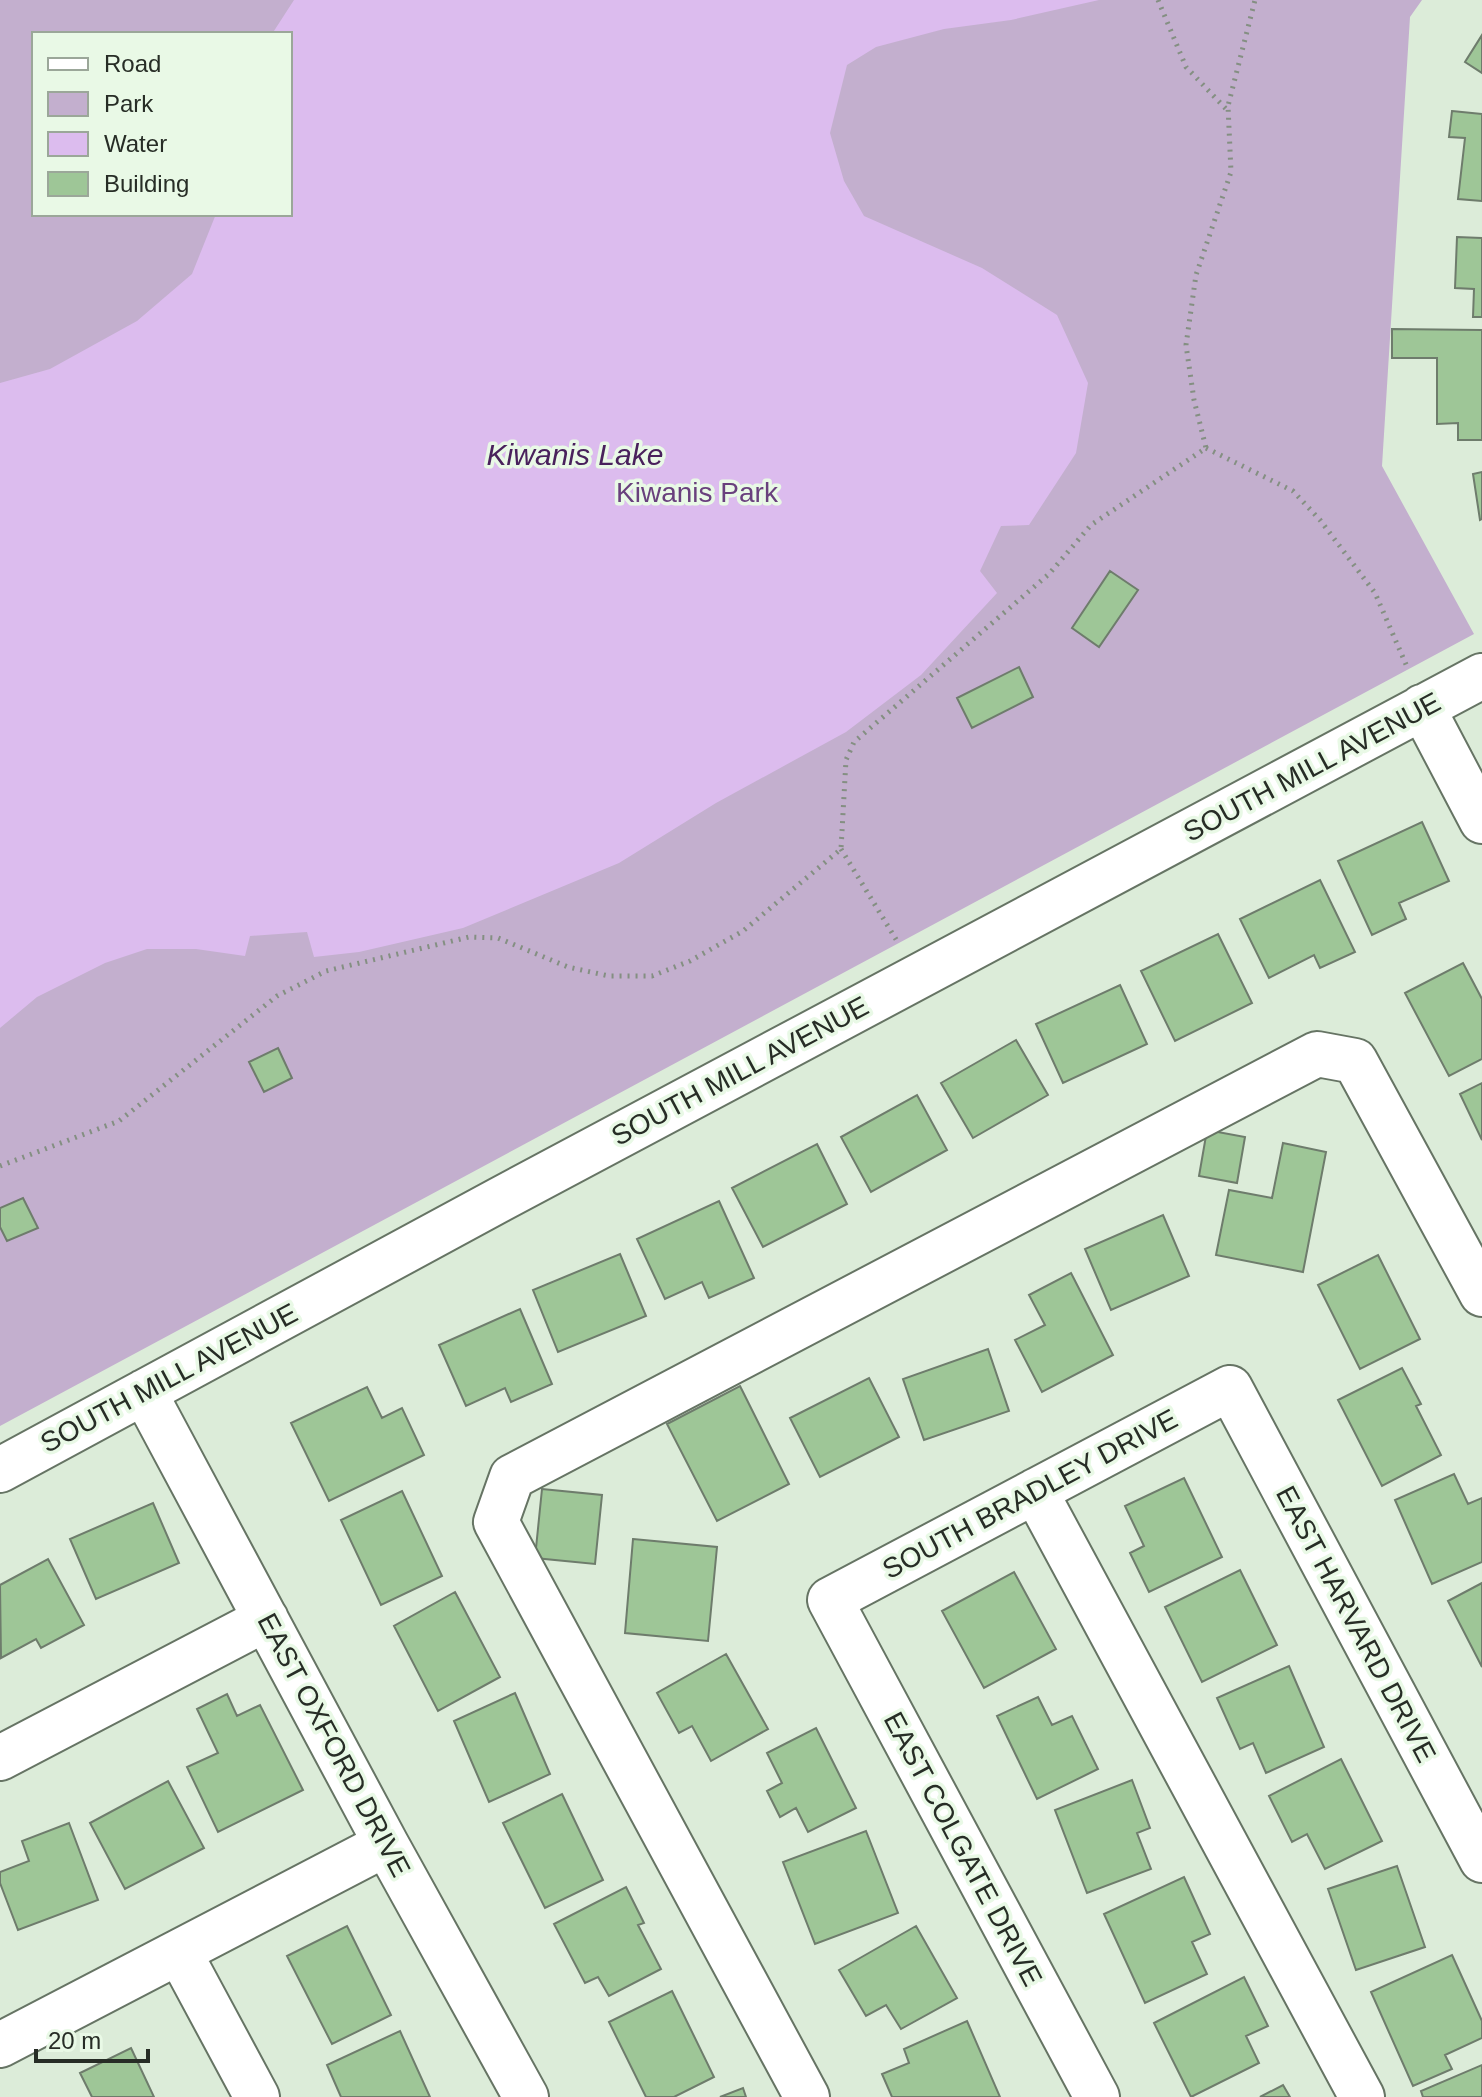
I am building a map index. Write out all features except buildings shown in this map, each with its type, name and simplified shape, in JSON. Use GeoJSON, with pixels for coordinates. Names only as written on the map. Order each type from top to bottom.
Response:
{"type":"FeatureCollection","features":[{"type":"Feature","properties":{"kind":"street","name":"SOUTH MILL AVENUE"},"geometry":{"type":"LineString","coordinates":[[0,1470],[1482,676]]}},
{"type":"Feature","properties":{"kind":"street"},"geometry":{"type":"LineString","coordinates":[[1422,707],[1482,821]]}},
{"type":"Feature","properties":{"kind":"street"},"geometry":{"type":"LineString","coordinates":[[807,2097],[496,1522],[512,1477],[1317,1054],[1355,1061],[1482,1294]]}},
{"type":"Feature","properties":{"kind":"street","name":"SOUTH BRADLEY DRIVE"},"geometry":{"type":"LineString","coordinates":[[830,1600],[1230,1388]]}},
{"type":"Feature","properties":{"kind":"street","name":"EAST HARVARD DRIVE"},"geometry":{"type":"LineString","coordinates":[[1230,1388],[1482,1860]]}},
{"type":"Feature","properties":{"kind":"street","name":"EAST OXFORD DRIVE"},"geometry":{"type":"LineString","coordinates":[[144,1392],[386,1844],[526,2097]]}},
{"type":"Feature","properties":{"kind":"street"},"geometry":{"type":"LineString","coordinates":[[1035,1491],[1362,2097]]}},
{"type":"Feature","properties":{"kind":"street","name":"EAST COLGATE DRIVE"},"geometry":{"type":"LineString","coordinates":[[830,1600],[1097,2097]]}},
{"type":"Feature","properties":{"kind":"street"},"geometry":{"type":"LineString","coordinates":[[0,1758],[266,1619]]}},
{"type":"Feature","properties":{"kind":"street"},"geometry":{"type":"LineString","coordinates":[[0,2045],[386,1844]]}},
{"type":"Feature","properties":{"kind":"street"},"geometry":{"type":"LineString","coordinates":[[179,1952],[257,2097]]}},
{"type":"Feature","properties":{"kind":"path"},"geometry":{"type":"LineString","coordinates":[[1158,0],[1186,67],[1228,111]]}},
{"type":"Feature","properties":{"kind":"path"},"geometry":{"type":"LineString","coordinates":[[1255,0],[1228,111],[1231,172],[1196,275],[1186,345],[1194,400],[1206,448],[1293,491],[1320,520],[1375,593],[1422,707]]}},
{"type":"Feature","properties":{"kind":"path"},"geometry":{"type":"LineString","coordinates":[[919,976],[841,849],[846,760],[854,742],[1049,574],[1091,525],[1206,448]]}},
{"type":"Feature","properties":{"kind":"path"},"geometry":{"type":"LineString","coordinates":[[0,1166],[119,1121],[277,996],[326,971],[469,937],[498,938],[568,967],[609,976],[652,976],[690,961],[743,931],[841,849]]}},
{"type":"Feature","properties":{"kind":"green space","name":"Kiwanis Park"},"geometry":{"type":"Polygon","coordinates":[[[0,0],[1422,0],[1410,17],[1382,466],[1474,634],[0,1426],[0,0]]]}},
{"type":"Feature","properties":{"kind":"water","name":"Kiwanis Lake"},"geometry":{"type":"Polygon","coordinates":[[[294,0],[1099,0],[1011,20],[944,29],[876,47],[847,65],[830,133],[844,181],[864,216],[982,268],[1057,315],[1088,383],[1076,453],[1029,525],[1001,526],[980,571],[997,593],[921,675],[846,732],[716,803],[619,863],[463,928],[359,952],[314,957],[307,932],[250,936],[245,956],[196,949],[147,949],[105,963],[37,997],[0,1028],[0,383],[50,369],[137,321],[192,274],[215,216],[292,216],[292,32],[273,32],[294,0]]]}}]}
